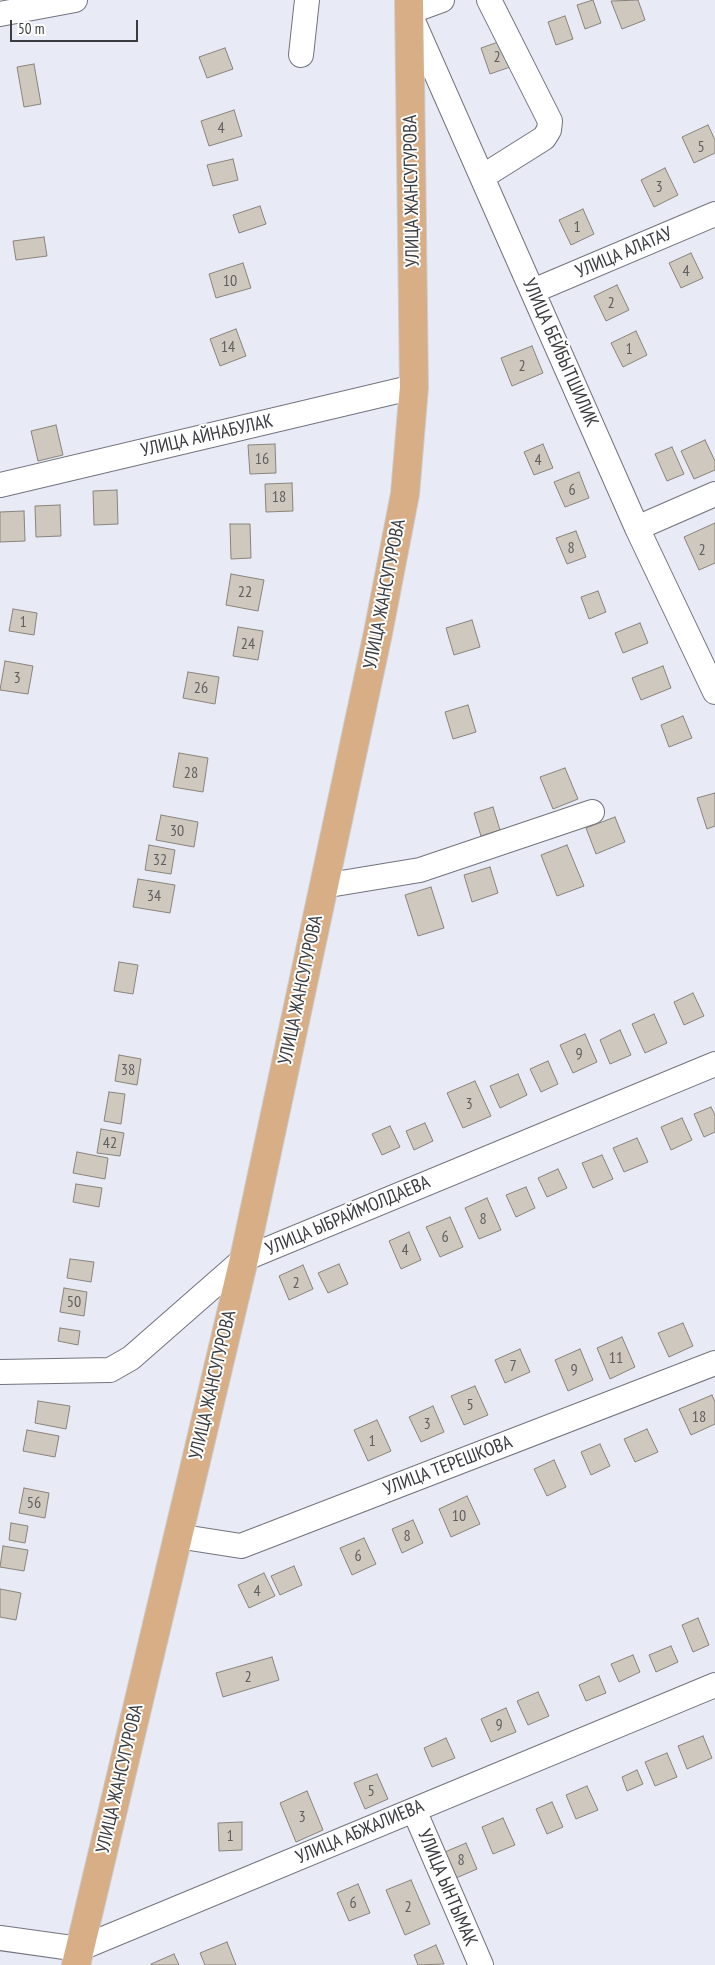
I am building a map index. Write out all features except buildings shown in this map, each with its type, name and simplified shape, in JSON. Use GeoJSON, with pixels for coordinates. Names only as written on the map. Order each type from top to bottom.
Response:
{"type":"FeatureCollection","features":[{"type":"Feature","properties":{"kind":"main road","name":"УЛИЦА ЖАНСУГУРОВА"},"geometry":{"type":"LineString","coordinates":[[78,1957],[244,1259],[378,633],[405,494],[414,386],[409,6]]}},
{"type":"Feature","properties":{"kind":"street"},"geometry":{"type":"LineString","coordinates":[[0,14],[75,0]]}},
{"type":"Feature","properties":{"kind":"street"},"geometry":{"type":"LineString","coordinates":[[301,55],[307,0]]}},
{"type":"Feature","properties":{"kind":"street"},"geometry":{"type":"LineString","coordinates":[[409,6],[442,0]]}},
{"type":"Feature","properties":{"kind":"street"},"geometry":{"type":"LineString","coordinates":[[482,177],[544,138],[549,130],[550,121],[489,0]]}},
{"type":"Feature","properties":{"kind":"street","name":"УЛИЦА БЕЙБЫТШИЛИК"},"geometry":{"type":"LineString","coordinates":[[409,6],[482,177],[637,528],[715,692]]}},
{"type":"Feature","properties":{"kind":"street","name":"УЛИЦА АЛАТАУ"},"geometry":{"type":"LineString","coordinates":[[533,291],[715,214]]}},
{"type":"Feature","properties":{"kind":"street","name":"УЛИЦА АЙНАБУЛАК"},"geometry":{"type":"LineString","coordinates":[[0,485],[414,386]]}},
{"type":"Feature","properties":{"kind":"street"},"geometry":{"type":"LineString","coordinates":[[637,528],[715,494]]}},
{"type":"Feature","properties":{"kind":"street"},"geometry":{"type":"LineString","coordinates":[[324,886],[420,870],[592,812]]}},
{"type":"Feature","properties":{"kind":"street","name":"УЛИЦА ЫБРАЙМОЛДАЕВА"},"geometry":{"type":"LineString","coordinates":[[0,1372],[110,1370],[131,1358],[244,1259],[715,1064]]}},
{"type":"Feature","properties":{"kind":"street","name":"УЛИЦА ТЕРЕШКОВА"},"geometry":{"type":"LineString","coordinates":[[178,1536],[241,1546],[715,1363]]}},
{"type":"Feature","properties":{"kind":"street","name":"УЛИЦА АБЖАЛИЕВА"},"geometry":{"type":"LineString","coordinates":[[78,1957],[414,1810],[715,1685]]}},
{"type":"Feature","properties":{"kind":"street","name":"УЛИЦА ЫНТЫМАК"},"geometry":{"type":"LineString","coordinates":[[414,1810],[481,1965]]}},
{"type":"Feature","properties":{"kind":"street"},"geometry":{"type":"LineString","coordinates":[[0,1938],[78,1957]]}}]}
